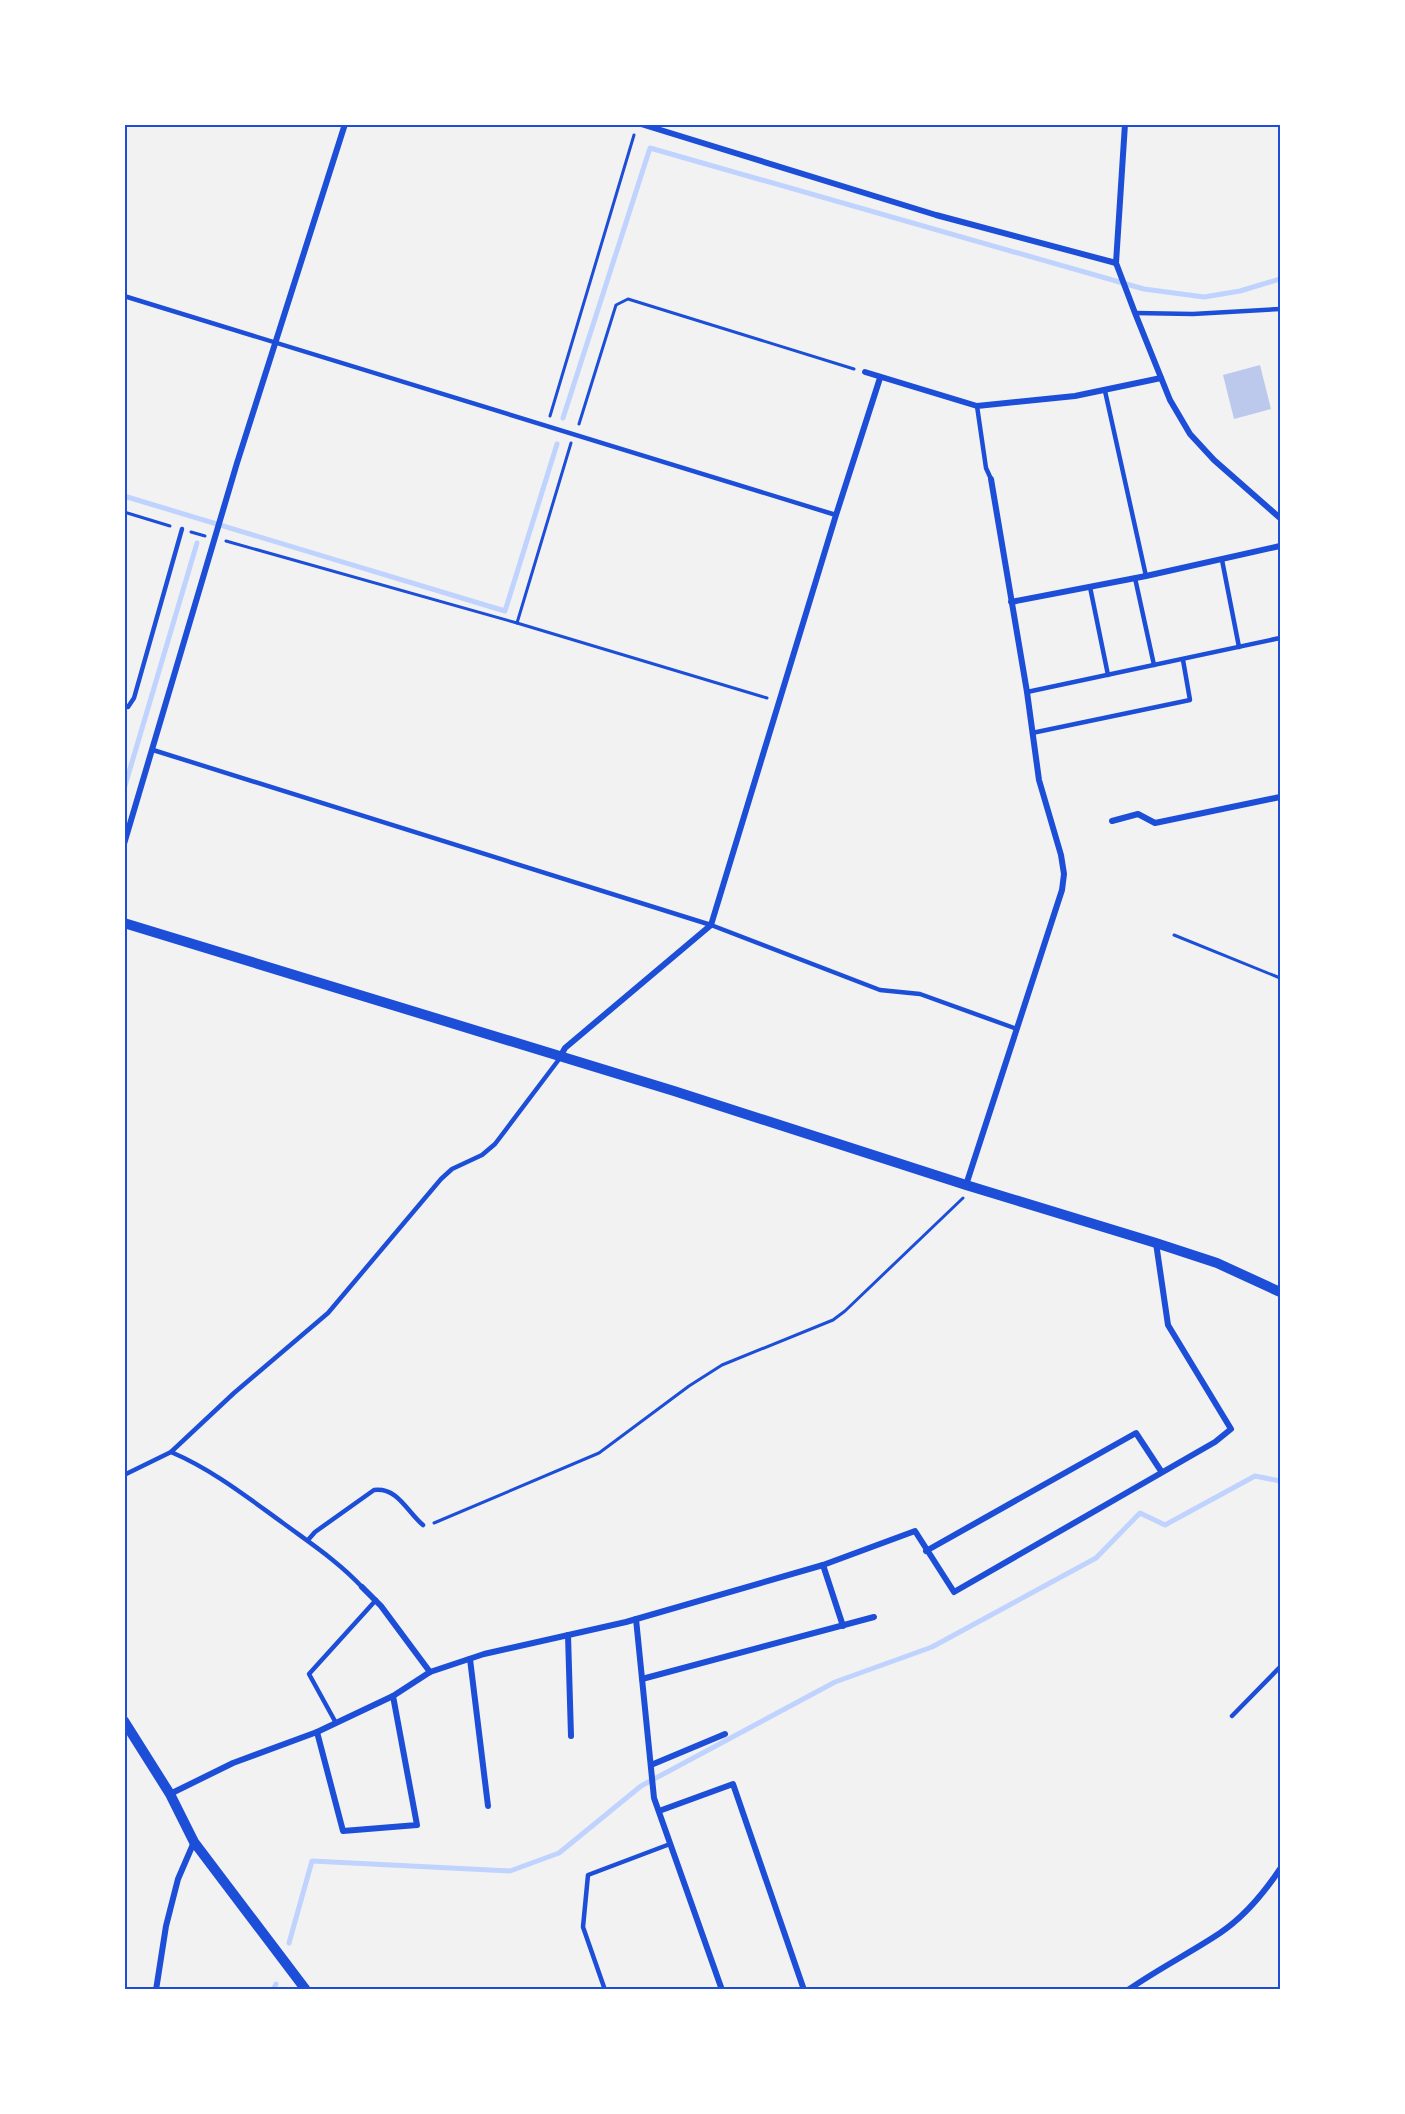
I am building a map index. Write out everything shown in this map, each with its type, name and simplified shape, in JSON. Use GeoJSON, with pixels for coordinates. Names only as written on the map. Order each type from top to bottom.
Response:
{"type":"FeatureCollection","features":[{"type":"Feature","properties":{"kind":"street"},"geometry":{"type":"LineString","coordinates":[[124,844],[214,539],[345,124]]}},
{"type":"Feature","properties":{"kind":"street"},"geometry":{"type":"LineString","coordinates":[[639,124],[936,215],[1116,263]]}},
{"type":"Feature","properties":{"kind":"street"},"geometry":{"type":"LineString","coordinates":[[1125,124],[1116,263],[1135,313],[1170,400],[1190,434],[1214,460],[1281,518]]}},
{"type":"Feature","properties":{"kind":"street"},"geometry":{"type":"LineString","coordinates":[[865,372],[977,406],[1075,396],[1161,378]]}},
{"type":"Feature","properties":{"kind":"street"},"geometry":{"type":"LineString","coordinates":[[560,1058],[566,1048],[711,925],[880,378]]}},
{"type":"Feature","properties":{"kind":"street"},"geometry":{"type":"LineString","coordinates":[[966,1185],[1062,890],[1064,874],[1061,855],[1039,780],[1027,692],[991,479]]}},
{"type":"Feature","properties":{"kind":"street"},"geometry":{"type":"LineString","coordinates":[[1011,602],[1146,576],[1281,546]]}},
{"type":"Feature","properties":{"kind":"street"},"geometry":{"type":"LineString","coordinates":[[1112,821],[1138,814],[1155,823],[1281,797]]}},
{"type":"Feature","properties":{"kind":"street"},"geometry":{"type":"LineString","coordinates":[[124,923],[674,1091],[966,1185],[1156,1243],[1216,1263],[1281,1292]]}},
{"type":"Feature","properties":{"kind":"street"},"geometry":{"type":"LineString","coordinates":[[170,1794],[232,1763],[317,1732],[393,1696],[430,1672],[470,1659],[636,1619],[823,1565],[915,1531],[954,1592],[1215,1442],[1231,1429],[1168,1325],[1156,1243]]}},
{"type":"Feature","properties":{"kind":"street"},"geometry":{"type":"LineString","coordinates":[[926,1551],[1136,1433],[1161,1472]]}},
{"type":"Feature","properties":{"kind":"street"},"geometry":{"type":"LineString","coordinates":[[823,1565],[843,1626]]}},
{"type":"Feature","properties":{"kind":"street"},"geometry":{"type":"LineString","coordinates":[[362,1587],[376,1600],[430,1672]]}},
{"type":"Feature","properties":{"kind":"street"},"geometry":{"type":"LineString","coordinates":[[642,1679],[874,1617]]}},
{"type":"Feature","properties":{"kind":"street"},"geometry":{"type":"LineString","coordinates":[[636,1619],[653,1789],[670,1844],[722,1989]]}},
{"type":"Feature","properties":{"kind":"street"},"geometry":{"type":"LineString","coordinates":[[568,1635],[571,1736]]}},
{"type":"Feature","properties":{"kind":"street"},"geometry":{"type":"LineString","coordinates":[[470,1659],[488,1806]]}},
{"type":"Feature","properties":{"kind":"street"},"geometry":{"type":"LineString","coordinates":[[317,1732],[343,1831],[417,1825],[393,1696]]}},
{"type":"Feature","properties":{"kind":"street"},"geometry":{"type":"LineString","coordinates":[[124,1721],[170,1794],[194,1842],[306,1989]]}},
{"type":"Feature","properties":{"kind":"street"},"geometry":{"type":"LineString","coordinates":[[651,1765],[725,1734]]}},
{"type":"Feature","properties":{"kind":"street"},"geometry":{"type":"LineString","coordinates":[[659,1811],[733,1784],[804,1989]]}},
{"type":"Feature","properties":{"kind":"street"},"geometry":{"type":"LineString","coordinates":[[156,1989],[166,1926],[178,1879],[194,1842]]}},
{"type":"Feature","properties":{"kind":"street"},"geometry":{"type":"LineString","coordinates":[[1128,1989],[1221,1932],[1256,1902],[1281,1869]]}},
{"type":"Feature","properties":{"kind":"lane"},"geometry":{"type":"LineString","coordinates":[[124,296],[836,515]]}},
{"type":"Feature","properties":{"kind":"lane"},"geometry":{"type":"LineString","coordinates":[[1135,313],[1193,315],[1281,309]]}},
{"type":"Feature","properties":{"kind":"lane"},"geometry":{"type":"LineString","coordinates":[[1105,391],[1146,576]]}},
{"type":"Feature","properties":{"kind":"lane"},"geometry":{"type":"LineString","coordinates":[[977,406],[986,468],[991,479]]}},
{"type":"Feature","properties":{"kind":"lane"},"geometry":{"type":"LineString","coordinates":[[124,706],[128,707],[134,698],[182,530]]}},
{"type":"Feature","properties":{"kind":"lane"},"geometry":{"type":"LineString","coordinates":[[1222,560],[1239,647]]}},
{"type":"Feature","properties":{"kind":"lane"},"geometry":{"type":"LineString","coordinates":[[1135,578],[1154,665]]}},
{"type":"Feature","properties":{"kind":"lane"},"geometry":{"type":"LineString","coordinates":[[1090,587],[1108,675]]}},
{"type":"Feature","properties":{"kind":"lane"},"geometry":{"type":"LineString","coordinates":[[1027,692],[1281,638]]}},
{"type":"Feature","properties":{"kind":"lane"},"geometry":{"type":"LineString","coordinates":[[1032,733],[1190,700],[1183,660]]}},
{"type":"Feature","properties":{"kind":"lane"},"geometry":{"type":"LineString","coordinates":[[153,750],[711,925],[880,990],[920,994],[1017,1029]]}},
{"type":"Feature","properties":{"kind":"lane"},"geometry":{"type":"LineString","coordinates":[[124,1475],[171,1452],[234,1393],[328,1313],[441,1179],[452,1170],[482,1155],[495,1144],[560,1058]]}},
{"type":"Feature","properties":{"kind":"lane"},"geometry":{"type":"LineString","coordinates":[[171,1452],[217,1475],[308,1540],[362,1587]]}},
{"type":"Feature","properties":{"kind":"lane"},"geometry":{"type":"LineString","coordinates":[[308,1540],[315,1532],[374,1490],[382,1489],[390,1491],[423,1526]]}},
{"type":"Feature","properties":{"kind":"lane"},"geometry":{"type":"LineString","coordinates":[[336,1723],[309,1674],[376,1600]]}},
{"type":"Feature","properties":{"kind":"lane"},"geometry":{"type":"LineString","coordinates":[[1232,1716],[1281,1667]]}},
{"type":"Feature","properties":{"kind":"lane"},"geometry":{"type":"LineString","coordinates":[[605,1989],[583,1927],[588,1875],[670,1844]]}},
{"type":"Feature","properties":{"kind":"path"},"geometry":{"type":"LineString","coordinates":[[547,426],[639,124]]}},
{"type":"Feature","properties":{"kind":"path"},"geometry":{"type":"LineString","coordinates":[[518,623],[570,445],[576,435],[616,305],[628,299],[865,372]]}},
{"type":"Feature","properties":{"kind":"path"},"geometry":{"type":"LineString","coordinates":[[214,539],[228,541],[518,623],[780,702]]}},
{"type":"Feature","properties":{"kind":"path"},"geometry":{"type":"LineString","coordinates":[[1174,935],[1281,978]]}},
{"type":"Feature","properties":{"kind":"path"},"geometry":{"type":"LineString","coordinates":[[423,1526],[453,1517],[470,1507],[599,1453],[689,1386],[722,1365],[833,1320],[846,1311],[961,1200],[966,1185]]}},
{"type":"Feature","properties":{"kind":"building"},"geometry":{"type":"Polygon","coordinates":[[[1260,365],[1271,409],[1234,419],[1223,375],[1260,365]]]}},
{"type":"Feature","properties":{"kind":"waterway"},"geometry":{"type":"LineString","coordinates":[[563,418],[650,148],[1144,289],[1204,297],[1240,291],[1280,279]]}},
{"type":"Feature","properties":{"kind":"waterway"},"geometry":{"type":"LineString","coordinates":[[124,496],[505,611],[557,444]]}},
{"type":"Feature","properties":{"kind":"waterway"},"geometry":{"type":"LineString","coordinates":[[124,789],[197,543]]}},
{"type":"Feature","properties":{"kind":"waterway"},"geometry":{"type":"LineString","coordinates":[[289,1943],[312,1861],[510,1871],[559,1853],[641,1786],[835,1682],[932,1647],[1096,1558],[1140,1513],[1165,1525],[1255,1476],[1280,1481]]}},
{"type":"Feature","properties":{"kind":"waterway"},"geometry":{"type":"LineString","coordinates":[[273,1990],[276,1984]]}}]}
